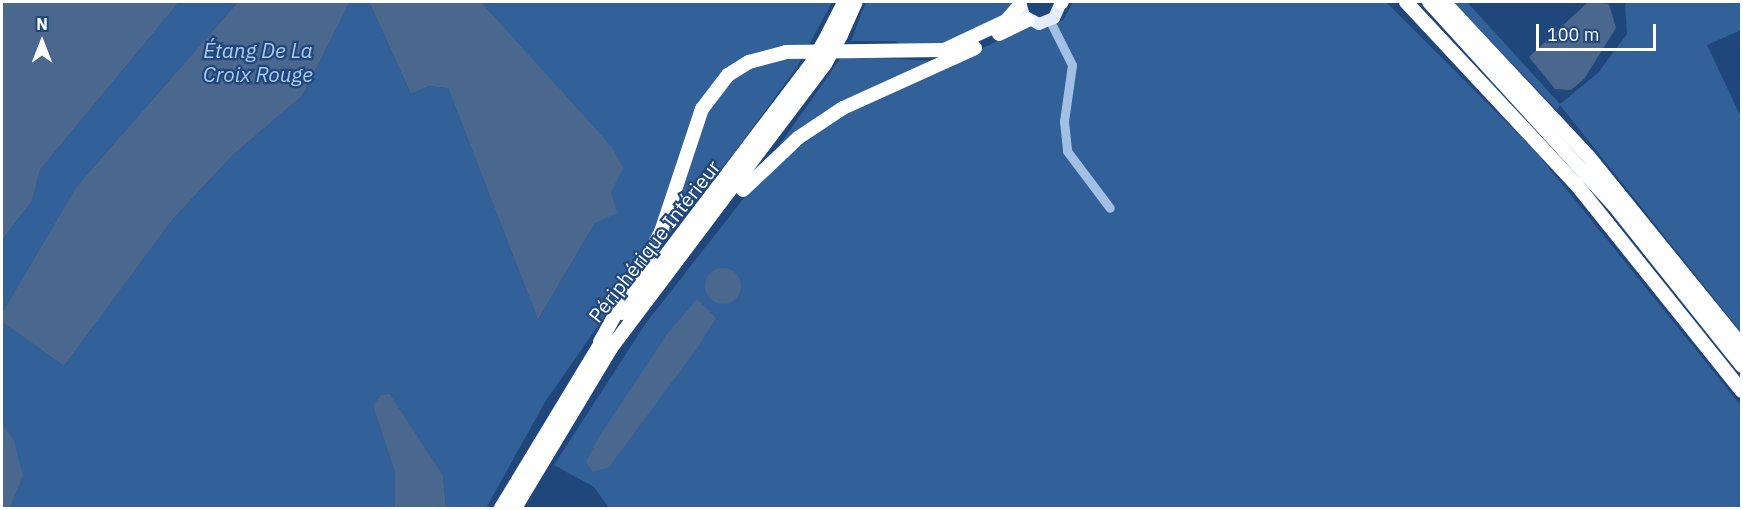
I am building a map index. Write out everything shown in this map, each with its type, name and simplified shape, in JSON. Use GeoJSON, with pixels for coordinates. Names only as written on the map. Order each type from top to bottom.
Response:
{"type":"FeatureCollection","features":[{"type":"Feature","properties":{"kind":"highway","name":"Périphérique Intérieur"},"geometry":{"type":"LineString","coordinates":[[501,508],[600,342],[818,64],[835,34],[844,2]]}},
{"type":"Feature","properties":{"kind":"highway"},"geometry":{"type":"LineString","coordinates":[[835,34],[856,2]]}},
{"type":"Feature","properties":{"kind":"highway"},"geometry":{"type":"LineString","coordinates":[[1406,2],[1576,184],[1742,391]]}},
{"type":"Feature","properties":{"kind":"highway"},"geometry":{"type":"LineString","coordinates":[[1429,2],[1599,188],[1742,366]]}},
{"type":"Feature","properties":{"kind":"highway"},"geometry":{"type":"LineString","coordinates":[[1444,2],[1589,157],[1742,346]]}},
{"type":"Feature","properties":{"kind":"highway"},"geometry":{"type":"LineString","coordinates":[[600,342],[661,232],[702,109],[728,75],[749,62],[786,52],[944,50],[1006,21],[1020,3]]}},
{"type":"Feature","properties":{"kind":"highway"},"geometry":{"type":"LineString","coordinates":[[698,234],[710,230],[759,173],[822,121],[1028,20]]}},
{"type":"Feature","properties":{"kind":"highway"},"geometry":{"type":"LineString","coordinates":[[514,508],[595,371],[698,234],[818,64]]}},
{"type":"Feature","properties":{"kind":"main road"},"geometry":{"type":"LineString","coordinates":[[1020,3],[1028,20],[1050,21],[1061,2]]}},
{"type":"Feature","properties":{"kind":"street"},"geometry":{"type":"LineString","coordinates":[[1050,21],[1072,65],[1064,123],[1067,151],[1110,208]]}},
{"type":"Feature","properties":{"kind":"shaded area"},"geometry":{"type":"Polygon","coordinates":[[[179,2],[238,2],[76,187],[2,313],[2,240],[32,201],[40,170],[179,2]]]}},
{"type":"Feature","properties":{"kind":"shaded area"},"geometry":{"type":"Polygon","coordinates":[[[350,2],[369,2],[411,94],[429,86],[448,88],[538,320],[595,223],[544,73],[481,2],[832,2],[797,67],[743,141],[669,235],[656,231],[636,271],[545,402],[486,508],[446,508],[443,475],[390,394],[373,406],[395,473],[395,508],[10,508],[23,476],[2,423],[2,322],[64,366],[173,219],[234,154],[302,96],[350,2]]]}},
{"type":"Feature","properties":{"kind":"shaded area"},"geometry":{"type":"Polygon","coordinates":[[[866,2],[1014,2],[1004,14],[969,35],[928,48],[902,48],[896,41],[851,41],[866,2]]]}},
{"type":"Feature","properties":{"kind":"shaded area"},"geometry":{"type":"Polygon","coordinates":[[[1073,2],[1386,2],[1537,153],[1742,407],[1741,508],[609,508],[594,487],[554,465],[646,323],[744,198],[784,158],[843,115],[1027,27],[1047,28],[1063,20],[1073,2]]]}},
{"type":"Feature","properties":{"kind":"shaded area"},"geometry":{"type":"Polygon","coordinates":[[[1453,2],[1467,2],[1560,104],[1598,73],[1627,34],[1625,2],[1741,2],[1741,30],[1707,45],[1741,117],[1741,332],[1560,105],[1557,110],[1453,2]]]}},
{"type":"Feature","properties":{"kind":"shaded area"},"geometry":{"type":"Polygon","coordinates":[[[842,56],[933,61],[823,113],[779,146],[842,56]]]}},
{"type":"Feature","properties":{"kind":"water"},"geometry":{"type":"Polygon","coordinates":[[[2,2],[179,2],[40,170],[32,201],[2,240],[2,2]]]}},
{"type":"Feature","properties":{"kind":"water","name":"Étang De La Croix Rouge"},"geometry":{"type":"Polygon","coordinates":[[[238,2],[350,2],[302,96],[234,154],[173,219],[64,366],[2,322],[2,313],[76,187],[238,2]]]}},
{"type":"Feature","properties":{"kind":"water"},"geometry":{"type":"Polygon","coordinates":[[[369,2],[481,2],[612,147],[623,168],[611,192],[617,213],[595,223],[538,320],[448,88],[429,86],[411,94],[369,2]]]}},
{"type":"Feature","properties":{"kind":"water"},"geometry":{"type":"Polygon","coordinates":[[[1588,2],[1609,4],[1616,28],[1584,79],[1571,90],[1555,89],[1529,57],[1588,2]]]}},
{"type":"Feature","properties":{"kind":"water"},"geometry":{"type":"Polygon","coordinates":[[[723,268],[735,274],[741,286],[735,298],[723,304],[711,298],[705,286],[711,274],[723,268]]]}},
{"type":"Feature","properties":{"kind":"water"},"geometry":{"type":"Polygon","coordinates":[[[697,299],[716,318],[698,347],[609,467],[593,472],[586,462],[600,435],[667,334],[697,299]]]}},
{"type":"Feature","properties":{"kind":"water"},"geometry":{"type":"Polygon","coordinates":[[[390,394],[443,475],[446,508],[395,508],[395,473],[373,406],[381,395],[390,394]]]}},
{"type":"Feature","properties":{"kind":"water"},"geometry":{"type":"Polygon","coordinates":[[[2,423],[14,441],[23,476],[10,508],[2,508],[2,423]]]}}]}
